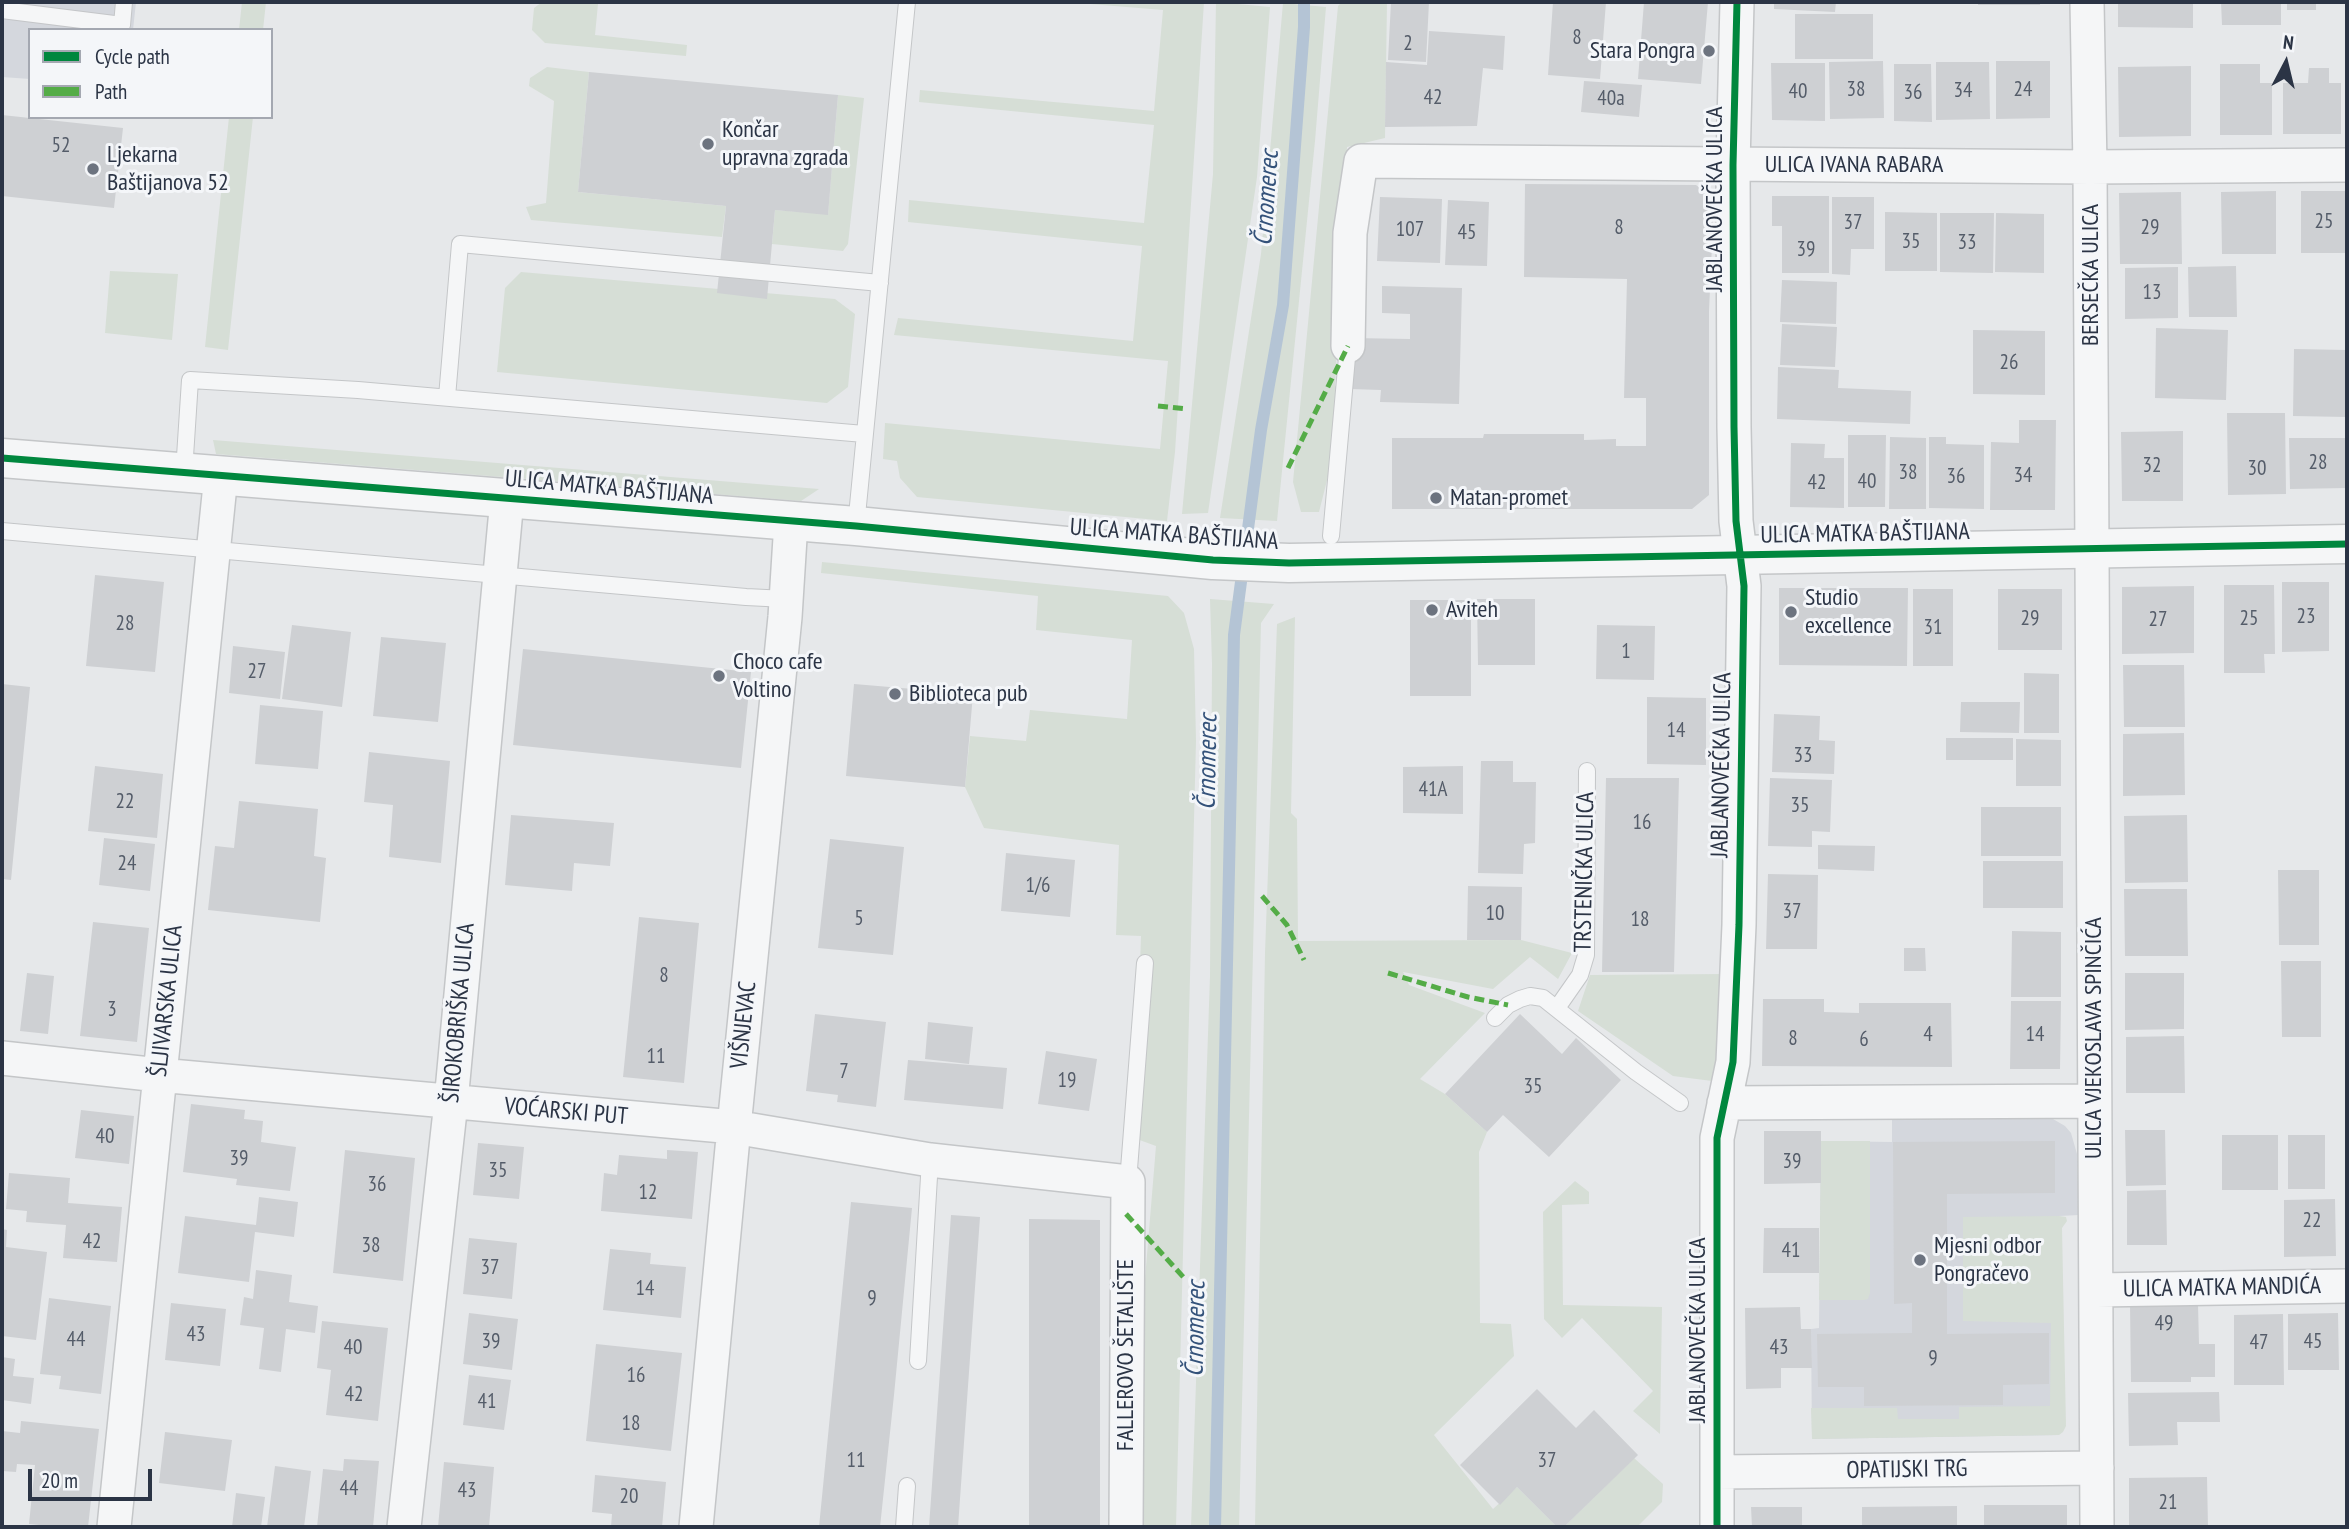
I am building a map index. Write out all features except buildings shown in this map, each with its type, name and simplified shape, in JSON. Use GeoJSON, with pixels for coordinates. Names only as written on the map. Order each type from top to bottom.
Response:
{"type":"FeatureCollection","features":[{"type":"Feature","properties":{"kind":"street","name":"JABLANOVEČKA ULICA"},"geometry":{"type":"LineString","coordinates":[[1717,1527],[1717,1138],[1733,1062],[1739,925],[1744,586],[1736,521],[1734,427],[1737,2]]}},
{"type":"Feature","properties":{"kind":"street","name":"BERSEČKA ULICA"},"geometry":{"type":"LineString","coordinates":[[2087,2],[2092,548]]}},
{"type":"Feature","properties":{"kind":"street","name":"ULICA IVANA RABARA"},"geometry":{"type":"LineString","coordinates":[[1348,346],[1350,233],[1361,161],[2090,167],[2347,165]]}},
{"type":"Feature","properties":{"kind":"street","name":"ULICA MATKA BAŠTIJANA"},"geometry":{"type":"LineString","coordinates":[[2,458],[856,526],[1213,559],[1277,562],[2347,544]]}},
{"type":"Feature","properties":{"kind":"street","name":"ŠLJIVARSKA ULICA"},"geometry":{"type":"LineString","coordinates":[[114,1527],[214,550],[202,474]]}},
{"type":"Feature","properties":{"kind":"street","name":"ŠIROKOBRIŠKA ULICA"},"geometry":{"type":"LineString","coordinates":[[404,1527],[452,1102],[481,762],[508,499]]}},
{"type":"Feature","properties":{"kind":"street","name":"VIŠNJEVAC"},"geometry":{"type":"LineString","coordinates":[[696,1527],[786,599],[791,522]]}},
{"type":"Feature","properties":{"kind":"street","name":"ULICA VJEKOSLAVA SPINČIĆA"},"geometry":{"type":"LineString","coordinates":[[2092,548],[2097,1527]]}},
{"type":"Feature","properties":{"kind":"street","name":"VOĆARSKI PUT"},"geometry":{"type":"LineString","coordinates":[[2,1058],[159,1075],[734,1127],[930,1160],[1128,1182]]}},
{"type":"Feature","properties":{"kind":"street"},"geometry":{"type":"LineString","coordinates":[[1724,1103],[2094,1101]]}},
{"type":"Feature","properties":{"kind":"street","name":"FALLEROVO ŠETALIŠTE"},"geometry":{"type":"LineString","coordinates":[[1126,1527],[1128,1182]]}},
{"type":"Feature","properties":{"kind":"street","name":"ULICA MATKA MANDIĆA"},"geometry":{"type":"LineString","coordinates":[[2096,1290],[2347,1286]]}},
{"type":"Feature","properties":{"kind":"street","name":"OPATIJSKI TRG"},"geometry":{"type":"LineString","coordinates":[[1717,1472],[2097,1468]]}},
{"type":"Feature","properties":{"kind":"lane"},"geometry":{"type":"LineString","coordinates":[[2,10],[122,25],[124,2]]}},
{"type":"Feature","properties":{"kind":"lane"},"geometry":{"type":"LineString","coordinates":[[856,526],[907,2]]}},
{"type":"Feature","properties":{"kind":"lane"},"geometry":{"type":"LineString","coordinates":[[447,397],[460,244],[880,283]]}},
{"type":"Feature","properties":{"kind":"lane"},"geometry":{"type":"LineString","coordinates":[[1331,536],[1348,346]]}},
{"type":"Feature","properties":{"kind":"lane"},"geometry":{"type":"LineString","coordinates":[[202,474],[190,380],[447,397],[864,434]]}},
{"type":"Feature","properties":{"kind":"lane"},"geometry":{"type":"LineString","coordinates":[[2,531],[786,599]]}},
{"type":"Feature","properties":{"kind":"lane","name":"TRSTENIČKA ULICA"},"geometry":{"type":"LineString","coordinates":[[1557,1007],[1580,975],[1586,955],[1587,771]]}},
{"type":"Feature","properties":{"kind":"lane"},"geometry":{"type":"LineString","coordinates":[[1128,1182],[1145,963]]}},
{"type":"Feature","properties":{"kind":"lane"},"geometry":{"type":"LineString","coordinates":[[1495,1018],[1508,1005],[1530,996],[1543,998],[1636,1072],[1680,1103]]}},
{"type":"Feature","properties":{"kind":"lane"},"geometry":{"type":"LineString","coordinates":[[918,1361],[930,1160]]}},
{"type":"Feature","properties":{"kind":"lane"},"geometry":{"type":"LineString","coordinates":[[904,1527],[907,1486]]}},
{"type":"Feature","properties":{"kind":"shaded area"},"geometry":{"type":"Polygon","coordinates":[[[2,2],[136,2],[133,28],[28,28],[28,79],[2,77],[2,2]]]}},
{"type":"Feature","properties":{"kind":"shaded area"},"geometry":{"type":"Polygon","coordinates":[[[242,2],[266,2],[263,28],[239,28],[242,2]]]}},
{"type":"Feature","properties":{"kind":"shaded area"},"geometry":{"type":"Polygon","coordinates":[[[542,2],[598,4],[595,35],[687,45],[686,56],[545,43],[532,30],[534,8],[542,2]]]}},
{"type":"Feature","properties":{"kind":"shaded area"},"geometry":{"type":"Polygon","coordinates":[[[1066,2],[1204,2],[1175,452],[1167,521],[917,497],[900,478],[897,461],[883,459],[885,423],[1160,449],[1168,361],[894,335],[898,318],[1133,341],[1142,246],[908,222],[909,200],[1144,223],[1154,125],[919,102],[920,90],[1154,111],[1163,10],[1066,2]]]}},
{"type":"Feature","properties":{"kind":"shaded area"},"geometry":{"type":"Polygon","coordinates":[[[1216,2],[1270,7],[1257,177],[1208,513],[1182,514],[1213,174],[1216,2]]]}},
{"type":"Feature","properties":{"kind":"shaded area"},"geometry":{"type":"Polygon","coordinates":[[[1342,2],[1387,2],[1385,138],[1347,147],[1335,386],[1350,389],[1319,512],[1301,512],[1293,482],[1338,6],[1342,2]]]}},
{"type":"Feature","properties":{"kind":"shaded area"},"geometry":{"type":"Polygon","coordinates":[[[1283,3],[1326,7],[1277,521],[1220,518],[1261,254],[1283,3]]]}},
{"type":"Feature","properties":{"kind":"shaded area"},"geometry":{"type":"Polygon","coordinates":[[[547,67],[589,72],[578,192],[726,206],[722,237],[531,220],[526,207],[546,203],[554,101],[529,86],[530,78],[547,67]]]}},
{"type":"Feature","properties":{"kind":"shaded area"},"geometry":{"type":"Polygon","coordinates":[[[838,95],[864,98],[848,244],[843,251],[772,244],[775,210],[828,214],[838,95]]]}},
{"type":"Feature","properties":{"kind":"shaded area"},"geometry":{"type":"Polygon","coordinates":[[[229,119],[253,119],[228,350],[205,347],[229,119]]]}},
{"type":"Feature","properties":{"kind":"shaded area"},"geometry":{"type":"Polygon","coordinates":[[[110,271],[178,274],[172,340],[105,333],[110,271]]]}},
{"type":"Feature","properties":{"kind":"shaded area"},"geometry":{"type":"Polygon","coordinates":[[[521,272],[835,299],[855,314],[848,387],[827,403],[497,372],[505,288],[521,272]]]}},
{"type":"Feature","properties":{"kind":"shaded area"},"geometry":{"type":"Polygon","coordinates":[[[213,440],[819,489],[801,501],[216,454],[213,440]]]}},
{"type":"Feature","properties":{"kind":"shaded area"},"geometry":{"type":"Polygon","coordinates":[[[822,562],[1168,596],[1184,613],[1194,649],[1196,741],[1176,1527],[1140,1527],[1144,1291],[1156,1146],[1134,1138],[1141,936],[1116,935],[1119,845],[984,828],[965,787],[970,736],[1026,741],[1030,710],[1127,719],[1132,640],[1036,630],[1038,596],[821,573],[822,562]]]}},
{"type":"Feature","properties":{"kind":"shaded area"},"geometry":{"type":"Polygon","coordinates":[[[1210,599],[1274,604],[1261,623],[1239,1527],[1191,1527],[1210,976],[1210,599]]]}},
{"type":"Feature","properties":{"kind":"shaded area"},"geometry":{"type":"Polygon","coordinates":[[[1295,617],[1291,813],[1297,819],[1298,941],[1521,940],[1572,953],[1558,979],[1530,957],[1493,989],[1403,972],[1409,985],[1485,1013],[1420,1079],[1445,1094],[1487,1132],[1479,1152],[1480,1323],[1511,1324],[1514,1356],[1434,1435],[1493,1509],[1517,1487],[1557,1527],[1255,1527],[1265,953],[1277,624],[1295,617]]]}},
{"type":"Feature","properties":{"kind":"shaded area"},"geometry":{"type":"Polygon","coordinates":[[[1725,974],[1720,1082],[1673,1076],[1578,1011],[1590,975],[1725,974]]]}},
{"type":"Feature","properties":{"kind":"shaded area"},"geometry":{"type":"Polygon","coordinates":[[[2053,1119],[2065,1126],[2071,1133],[2077,1154],[2079,1215],[2059,1216],[2059,1435],[1812,1439],[1811,1329],[1819,1328],[1821,1141],[1892,1142],[1892,1120],[2053,1119]]]}},
{"type":"Feature","properties":{"kind":"shaded area"},"geometry":{"type":"Polygon","coordinates":[[[1821,1141],[1870,1141],[1868,1299],[1819,1300],[1821,1141]]]}},
{"type":"Feature","properties":{"kind":"shaded area"},"geometry":{"type":"Polygon","coordinates":[[[1575,1181],[1589,1192],[1589,1204],[1562,1205],[1563,1305],[1662,1307],[1660,1434],[1633,1411],[1653,1391],[1582,1318],[1562,1338],[1544,1319],[1543,1212],[1575,1181]]]}},
{"type":"Feature","properties":{"kind":"shaded area"},"geometry":{"type":"Polygon","coordinates":[[[1963,1217],[2066,1217],[2067,1221],[2062,1228],[2066,1426],[2063,1432],[2059,1435],[1812,1439],[1811,1408],[1897,1408],[1898,1419],[1959,1419],[1959,1407],[2050,1406],[2051,1323],[1963,1321],[1963,1217]]]}},
{"type":"Feature","properties":{"kind":"shaded area"},"geometry":{"type":"Polygon","coordinates":[[[1634,1458],[1663,1484],[1662,1502],[1637,1527],[1564,1527],[1634,1458]]]}},
{"type":"Feature","properties":{"kind":"waterway","name":"Črnomerec"},"geometry":{"type":"LineString","coordinates":[[1215,1527],[1234,635],[1261,430],[1283,305],[1304,2]]}},
{"type":"Feature","properties":{"kind":"marked path"},"geometry":{"type":"LineString","coordinates":[[1288,468],[1348,346]]}},
{"type":"Feature","properties":{"kind":"marked path"},"geometry":{"type":"LineString","coordinates":[[1158,406],[1187,409]]}},
{"type":"Feature","properties":{"kind":"marked path"},"geometry":{"type":"LineString","coordinates":[[1262,896],[1287,925],[1304,960]]}},
{"type":"Feature","properties":{"kind":"marked path"},"geometry":{"type":"LineString","coordinates":[[1388,973],[1468,997],[1508,1005]]}},
{"type":"Feature","properties":{"kind":"marked path"},"geometry":{"type":"LineString","coordinates":[[1126,1214],[1186,1280]]}},
{"type":"Feature","properties":{"kind":"cycle path"},"geometry":{"type":"LineString","coordinates":[[1717,1527],[1717,1138],[1733,1062],[1739,925],[1744,586],[1736,521],[1734,427],[1733,165],[1737,2]]}},
{"type":"Feature","properties":{"kind":"cycle path"},"geometry":{"type":"LineString","coordinates":[[2,458],[856,526],[1213,560],[1289,563],[2347,544]]}},
{"type":"Feature","properties":{"kind":"place","name":"Stara Pongra"},"geometry":{"type":"Point","coordinates":[1709,51]}},
{"type":"Feature","properties":{"kind":"place","name":"Končar upravna zgrada"},"geometry":{"type":"Point","coordinates":[708,144]}},
{"type":"Feature","properties":{"kind":"place","name":"Ljekarna Baštijanova 52"},"geometry":{"type":"Point","coordinates":[93,169]}},
{"type":"Feature","properties":{"kind":"place","name":"Matan-promet"},"geometry":{"type":"Point","coordinates":[1436,498]}},
{"type":"Feature","properties":{"kind":"place","name":"Aviteh"},"geometry":{"type":"Point","coordinates":[1432,610]}},
{"type":"Feature","properties":{"kind":"place","name":"Studio excellence"},"geometry":{"type":"Point","coordinates":[1791,612]}},
{"type":"Feature","properties":{"kind":"place","name":"Choco cafe Voltino"},"geometry":{"type":"Point","coordinates":[719,676]}},
{"type":"Feature","properties":{"kind":"place","name":"Biblioteca pub"},"geometry":{"type":"Point","coordinates":[895,694]}},
{"type":"Feature","properties":{"kind":"place","name":"Mjesni odbor Pongračevo"},"geometry":{"type":"Point","coordinates":[1920,1260]}}]}
